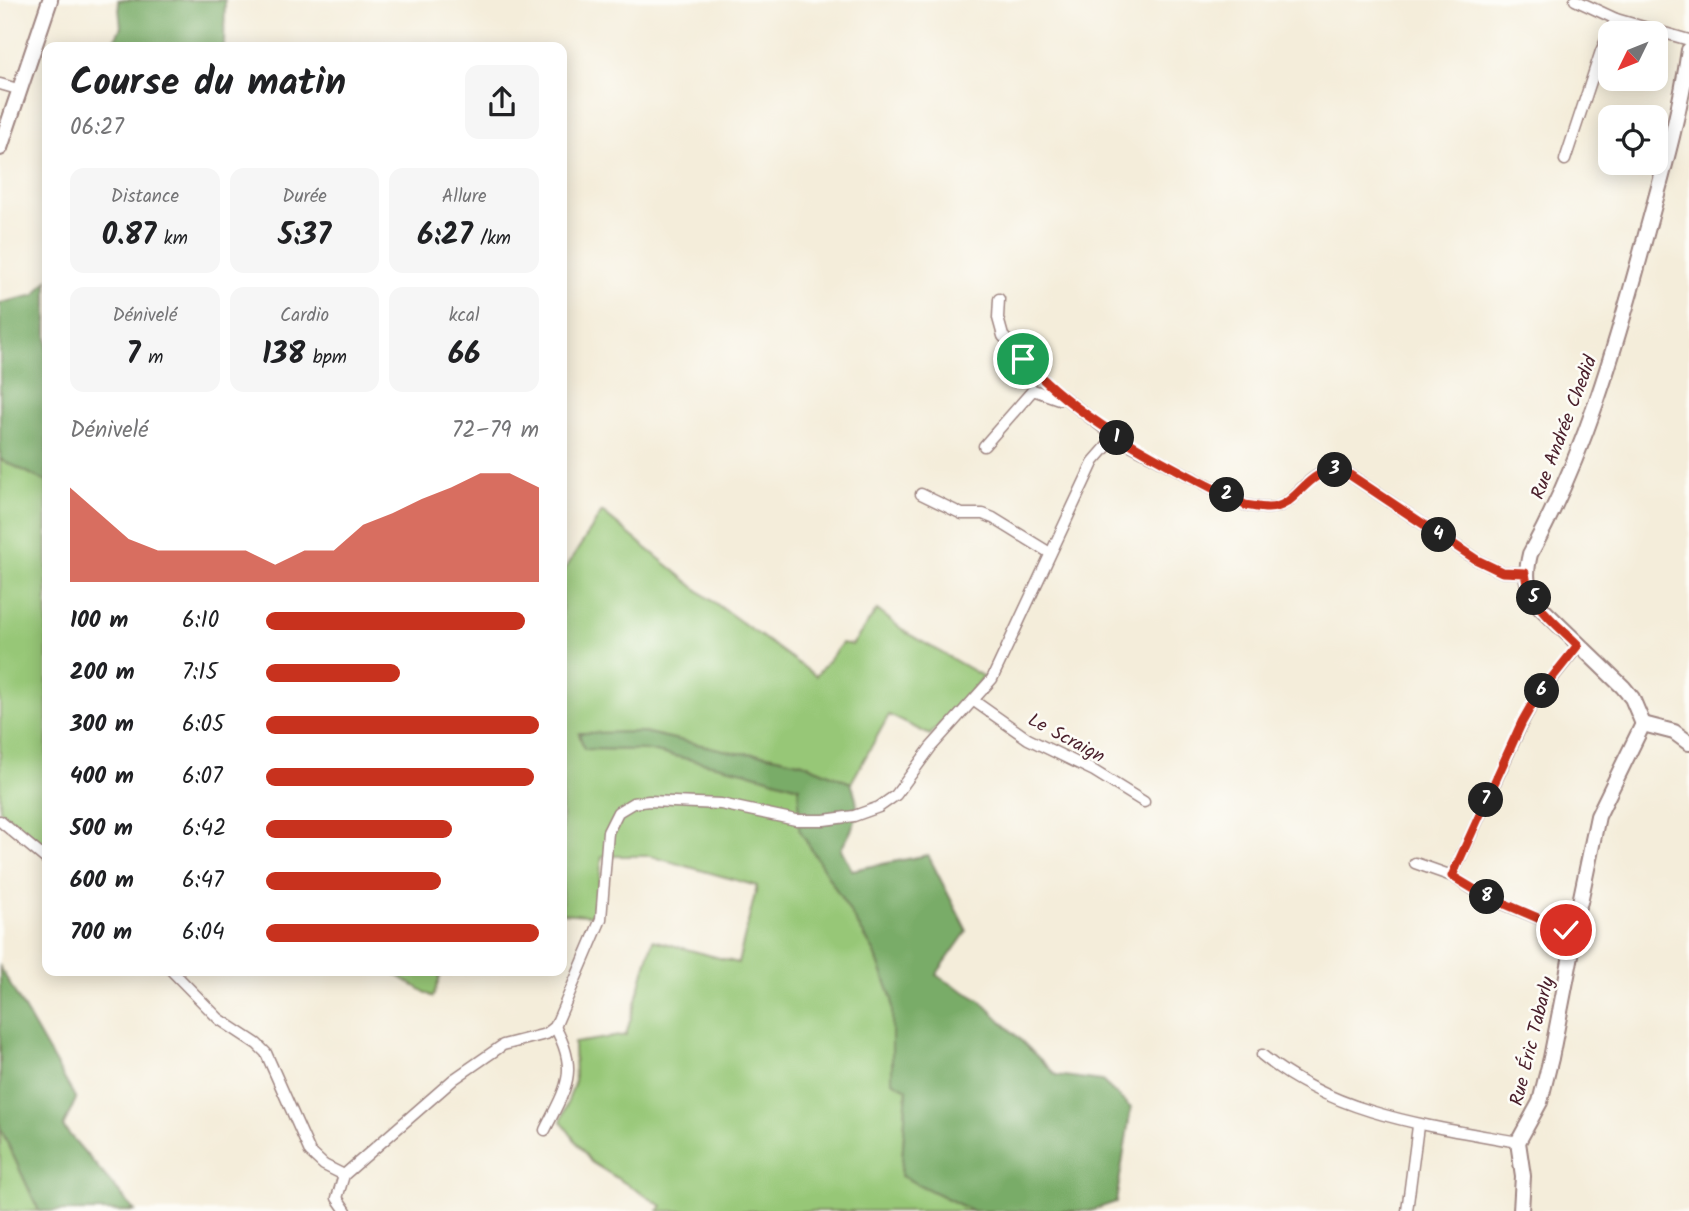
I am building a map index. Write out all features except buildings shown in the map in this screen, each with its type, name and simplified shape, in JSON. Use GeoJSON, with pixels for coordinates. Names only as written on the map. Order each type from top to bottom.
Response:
{"type":"FeatureCollection","features":[{"type":"Feature","properties":{"kind":"street"},"geometry":{"type":"LineString","coordinates":[[0,148],[50,0]]}},
{"type":"Feature","properties":{"kind":"street"},"geometry":{"type":"LineString","coordinates":[[1575,0],[1616,19],[1689,40]]}},
{"type":"Feature","properties":{"kind":"street"},"geometry":{"type":"LineString","coordinates":[[1565,160],[1601,51],[1616,19]]}},
{"type":"Feature","properties":{"kind":"street","name":"Rue Andrée Chedid"},"geometry":{"type":"LineString","coordinates":[[1525,573],[1530,554],[1597,404],[1636,294],[1687,79],[1689,50]]}},
{"type":"Feature","properties":{"kind":"street"},"geometry":{"type":"LineString","coordinates":[[0,84],[21,90]]}},
{"type":"Feature","properties":{"kind":"street"},"geometry":{"type":"LineString","coordinates":[[999,299],[998,318],[1003,336],[1048,385],[1115,437],[1245,505],[1269,509],[1285,503],[1316,475],[1328,469],[1344,471],[1477,560],[1502,572],[1525,573],[1527,585],[1536,603],[1632,698],[1643,724],[1598,817],[1580,902],[1566,930],[1482,894],[1452,876],[1415,863]]}},
{"type":"Feature","properties":{"kind":"street"},"geometry":{"type":"LineString","coordinates":[[984,446],[1033,390],[1070,401]]}},
{"type":"Feature","properties":{"kind":"street"},"geometry":{"type":"LineString","coordinates":[[346,1211],[337,1198],[344,1175],[454,1079],[503,1045],[545,1034],[555,1027],[601,919],[608,832],[618,812],[633,803],[649,801],[721,804],[796,820],[853,817],[878,807],[896,795],[931,747],[992,679],[1094,461],[1115,437]]}},
{"type":"Feature","properties":{"kind":"street"},"geometry":{"type":"LineString","coordinates":[[920,494],[962,514],[983,514],[993,518],[1050,553]]}},
{"type":"Feature","properties":{"kind":"street"},"geometry":{"type":"LineString","coordinates":[[1452,876],[1522,722],[1535,699],[1578,645]]}},
{"type":"Feature","properties":{"kind":"street","name":"Le Scraign"},"geometry":{"type":"LineString","coordinates":[[974,701],[1028,740],[1094,771],[1144,802]]}},
{"type":"Feature","properties":{"kind":"street"},"geometry":{"type":"LineString","coordinates":[[1643,724],[1674,732],[1689,743]]}},
{"type":"Feature","properties":{"kind":"street"},"geometry":{"type":"LineString","coordinates":[[0,821],[42,856]]}},
{"type":"Feature","properties":{"kind":"street","name":"Rue Éric Tabarly"},"geometry":{"type":"LineString","coordinates":[[1518,1142],[1540,1102],[1551,1058],[1571,955],[1566,930]]}},
{"type":"Feature","properties":{"kind":"street"},"geometry":{"type":"LineString","coordinates":[[177,976],[219,1019],[266,1053],[310,1152],[324,1165],[344,1175]]}},
{"type":"Feature","properties":{"kind":"street"},"geometry":{"type":"LineString","coordinates":[[545,1130],[569,1080],[566,1046],[555,1027]]}},
{"type":"Feature","properties":{"kind":"street"},"geometry":{"type":"LineString","coordinates":[[1262,1055],[1323,1092],[1369,1111],[1419,1126],[1518,1142],[1523,1176],[1521,1211]]}},
{"type":"Feature","properties":{"kind":"street"},"geometry":{"type":"LineString","coordinates":[[1408,1211],[1419,1126]]}},
{"type":"Feature","properties":{"kind":"green space"},"geometry":{"type":"Polygon","coordinates":[[[118,0],[225,0],[224,42],[114,42],[121,27],[118,0]]]}},
{"type":"Feature","properties":{"kind":"green space"},"geometry":{"type":"Polygon","coordinates":[[[42,286],[42,480],[0,459],[0,303],[35,295],[42,286]]]}},
{"type":"Feature","properties":{"kind":"green space"},"geometry":{"type":"Polygon","coordinates":[[[0,459],[42,480],[42,848],[0,810],[0,459]]]}},
{"type":"Feature","properties":{"kind":"green space"},"geometry":{"type":"Polygon","coordinates":[[[602,512],[704,595],[816,676],[842,643],[852,645],[877,610],[907,633],[984,677],[930,735],[889,715],[851,783],[803,763],[763,754],[737,753],[643,732],[579,734],[584,749],[646,750],[744,771],[799,787],[799,829],[874,951],[892,999],[907,1088],[901,1176],[973,1211],[658,1211],[662,1206],[591,1162],[561,1121],[575,1081],[574,1043],[626,1035],[653,940],[738,963],[757,886],[650,856],[602,856],[596,916],[567,913],[567,566],[602,512]]]}},
{"type":"Feature","properties":{"kind":"green space"},"geometry":{"type":"Polygon","coordinates":[[[643,732],[737,753],[763,754],[803,763],[851,783],[857,802],[856,817],[841,849],[852,870],[928,855],[967,931],[936,975],[981,1001],[1056,1075],[1102,1081],[1131,1108],[1116,1202],[1090,1211],[973,1211],[901,1176],[907,1089],[892,1081],[892,999],[874,951],[799,829],[799,787],[744,771],[646,750],[584,749],[579,733],[643,732]]]}},
{"type":"Feature","properties":{"kind":"green space"},"geometry":{"type":"Polygon","coordinates":[[[0,967],[76,1099],[63,1127],[135,1211],[39,1211],[0,1127],[0,967]]]}},
{"type":"Feature","properties":{"kind":"green space"},"geometry":{"type":"Polygon","coordinates":[[[398,976],[440,976],[433,997],[398,976]]]}},
{"type":"Feature","properties":{"kind":"green space"},"geometry":{"type":"Polygon","coordinates":[[[0,1127],[39,1211],[0,1211],[0,1127]]]}},
{"type":"Feature","properties":{"kind":"route"},"geometry":{"type":"LineString","coordinates":[[1023,359],[1048,385],[1115,437],[1245,505],[1269,509],[1285,503],[1316,475],[1328,469],[1344,471],[1477,560],[1502,572],[1525,573],[1527,585],[1536,603],[1578,645],[1535,699],[1522,722],[1452,876],[1482,894],[1566,930]]}}]}
